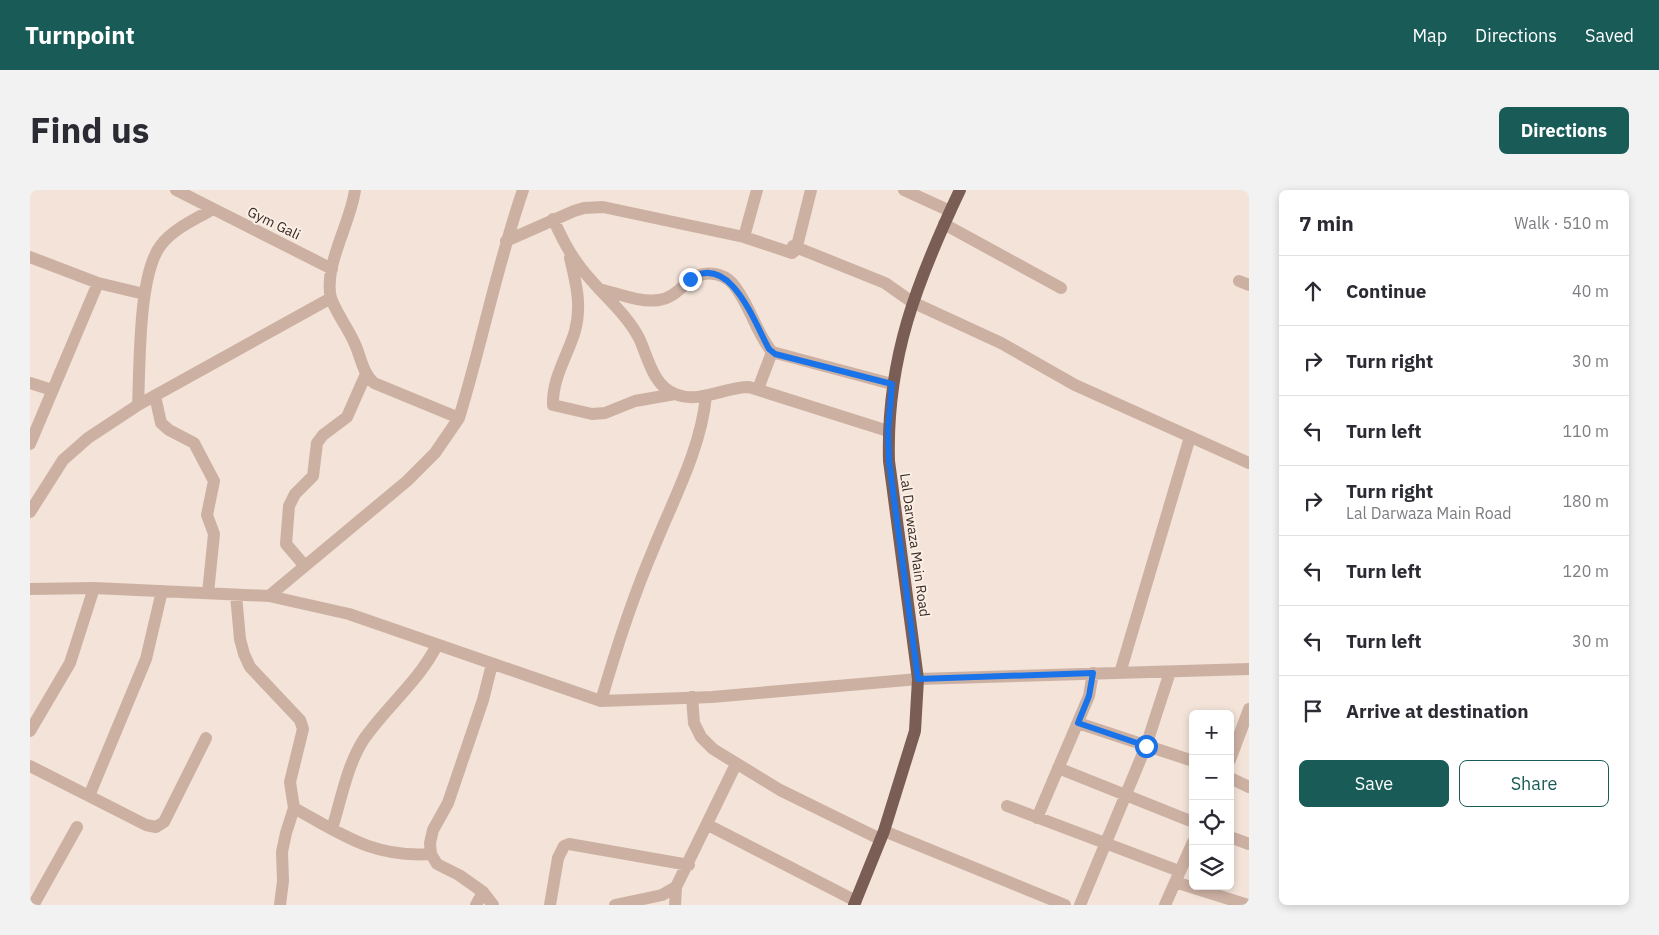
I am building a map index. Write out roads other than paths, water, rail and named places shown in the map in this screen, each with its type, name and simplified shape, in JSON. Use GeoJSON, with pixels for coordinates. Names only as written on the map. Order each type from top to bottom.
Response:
{"type":"FeatureCollection","features":[{"type":"Feature","properties":{"kind":"main road","name":"Lal Darwaza Main Road"},"geometry":{"type":"LineString","coordinates":[[855,903],[882,835],[915,731],[918,679],[889,461],[888,431],[892,384],[912,302],[960,190]]}},
{"type":"Feature","properties":{"kind":"street","name":"Gym Gali"},"geometry":{"type":"LineString","coordinates":[[176,190],[211,210],[332,269]]}},
{"type":"Feature","properties":{"kind":"street"},"geometry":{"type":"LineString","coordinates":[[355,190],[332,269],[332,298],[352,338],[366,374],[374,383],[459,418]]}},
{"type":"Feature","properties":{"kind":"street"},"geometry":{"type":"LineString","coordinates":[[269,596],[407,481],[435,453],[459,418],[496,285],[506,241],[523,190]]}},
{"type":"Feature","properties":{"kind":"street"},"geometry":{"type":"LineString","coordinates":[[744,237],[757,190]]}},
{"type":"Feature","properties":{"kind":"street"},"geometry":{"type":"LineString","coordinates":[[506,241],[553,219],[584,208],[603,207],[744,237],[789,253],[795,252],[811,190]]}},
{"type":"Feature","properties":{"kind":"street"},"geometry":{"type":"LineString","coordinates":[[904,190],[950,211]]}},
{"type":"Feature","properties":{"kind":"street"},"geometry":{"type":"LineString","coordinates":[[138,405],[144,294],[147,276],[159,248],[177,230],[211,210]]}},
{"type":"Feature","properties":{"kind":"street"},"geometry":{"type":"LineString","coordinates":[[553,219],[569,253],[579,306],[575,330],[559,372],[553,405],[592,414],[605,413],[634,401],[675,394]]}},
{"type":"Feature","properties":{"kind":"street"},"geometry":{"type":"LineString","coordinates":[[944,224],[1061,288]]}},
{"type":"Feature","properties":{"kind":"street"},"geometry":{"type":"LineString","coordinates":[[795,247],[885,283],[912,302],[1000,343],[1075,385],[1249,463]]}},
{"type":"Feature","properties":{"kind":"street"},"geometry":{"type":"LineString","coordinates":[[569,253],[638,336],[660,384],[675,394],[685,397],[706,396],[740,387],[758,389],[888,431]]}},
{"type":"Feature","properties":{"kind":"street"},"geometry":{"type":"LineString","coordinates":[[30,256],[98,283],[144,294]]}},
{"type":"Feature","properties":{"kind":"street"},"geometry":{"type":"LineString","coordinates":[[599,289],[641,299],[659,300],[672,294],[695,275],[719,274],[732,283],[772,352],[892,384]]}},
{"type":"Feature","properties":{"kind":"street"},"geometry":{"type":"LineString","coordinates":[[30,444],[98,283]]}},
{"type":"Feature","properties":{"kind":"street"},"geometry":{"type":"LineString","coordinates":[[30,512],[44,486],[63,460],[88,438],[138,405],[332,298]]}},
{"type":"Feature","properties":{"kind":"street"},"geometry":{"type":"LineString","coordinates":[[758,389],[772,352]]}},
{"type":"Feature","properties":{"kind":"street"},"geometry":{"type":"LineString","coordinates":[[304,565],[286,544],[289,506],[295,494],[314,476],[316,446],[319,439],[347,417],[366,374]]}},
{"type":"Feature","properties":{"kind":"street"},"geometry":{"type":"LineString","coordinates":[[30,383],[52,390]]}},
{"type":"Feature","properties":{"kind":"street"},"geometry":{"type":"LineString","coordinates":[[154,396],[160,423],[194,443],[214,481],[207,515],[214,534],[208,593]]}},
{"type":"Feature","properties":{"kind":"street"},"geometry":{"type":"LineString","coordinates":[[602,701],[614,656],[641,579],[700,433],[706,396]]}},
{"type":"Feature","properties":{"kind":"street"},"geometry":{"type":"LineString","coordinates":[[1120,673],[1190,437]]}},
{"type":"Feature","properties":{"kind":"street"},"geometry":{"type":"LineString","coordinates":[[30,589],[94,588],[269,596],[349,614],[602,701],[692,697],[918,679],[1249,669]]}},
{"type":"Feature","properties":{"kind":"street"},"geometry":{"type":"LineString","coordinates":[[30,731],[70,663],[94,588]]}},
{"type":"Feature","properties":{"kind":"street"},"geometry":{"type":"LineString","coordinates":[[89,796],[146,658],[162,591]]}},
{"type":"Feature","properties":{"kind":"street"},"geometry":{"type":"LineString","coordinates":[[236,594],[240,639],[250,667],[302,724],[303,729],[290,782],[294,808],[282,852],[283,881],[280,905]]}},
{"type":"Feature","properties":{"kind":"street"},"geometry":{"type":"LineString","coordinates":[[332,830],[353,760],[364,740],[425,667],[437,645]]}},
{"type":"Feature","properties":{"kind":"street"},"geometry":{"type":"LineString","coordinates":[[492,664],[483,700],[448,803],[433,830],[430,843],[431,854],[437,864],[459,875],[483,892],[493,905]]}},
{"type":"Feature","properties":{"kind":"street"},"geometry":{"type":"LineString","coordinates":[[1080,905],[1146,746],[1170,672]]}},
{"type":"Feature","properties":{"kind":"street"},"geometry":{"type":"LineString","coordinates":[[1037,818],[1089,696],[1093,673]]}},
{"type":"Feature","properties":{"kind":"street"},"geometry":{"type":"LineString","coordinates":[[692,697],[694,723],[700,737],[713,750],[805,804],[1066,905]]}},
{"type":"Feature","properties":{"kind":"street"},"geometry":{"type":"LineString","coordinates":[[1232,755],[1248,716]]}},
{"type":"Feature","properties":{"kind":"street"},"geometry":{"type":"LineString","coordinates":[[1078,723],[1189,760]]}},
{"type":"Feature","properties":{"kind":"street"},"geometry":{"type":"LineString","coordinates":[[30,766],[146,825],[152,827],[160,826],[164,822],[206,738]]}},
{"type":"Feature","properties":{"kind":"street"},"geometry":{"type":"LineString","coordinates":[[614,905],[662,895],[676,887],[689,866],[736,764]]}},
{"type":"Feature","properties":{"kind":"street"},"geometry":{"type":"LineString","coordinates":[[1058,768],[1189,820]]}},
{"type":"Feature","properties":{"kind":"street"},"geometry":{"type":"LineString","coordinates":[[1234,780],[1249,787]]}},
{"type":"Feature","properties":{"kind":"street"},"geometry":{"type":"LineString","coordinates":[[1006,806],[1106,844],[1248,905]]}},
{"type":"Feature","properties":{"kind":"street"},"geometry":{"type":"LineString","coordinates":[[294,808],[332,830],[376,851],[407,856],[431,854]]}},
{"type":"Feature","properties":{"kind":"street"},"geometry":{"type":"LineString","coordinates":[[708,825],[855,903]]}},
{"type":"Feature","properties":{"kind":"street"},"geometry":{"type":"LineString","coordinates":[[36,902],[77,828]]}},
{"type":"Feature","properties":{"kind":"street"},"geometry":{"type":"LineString","coordinates":[[1234,838],[1249,844]]}},
{"type":"Feature","properties":{"kind":"street"},"geometry":{"type":"LineString","coordinates":[[550,905],[558,858],[564,846],[569,844],[689,866]]}},
{"type":"Feature","properties":{"kind":"street"},"geometry":{"type":"LineString","coordinates":[[1166,905],[1192,845]]}},
{"type":"Feature","properties":{"kind":"street"},"geometry":{"type":"LineString","coordinates":[[675,905],[676,887]]}},
{"type":"Feature","properties":{"kind":"street"},"geometry":{"type":"LineString","coordinates":[[476,905],[483,892]]}}]}
